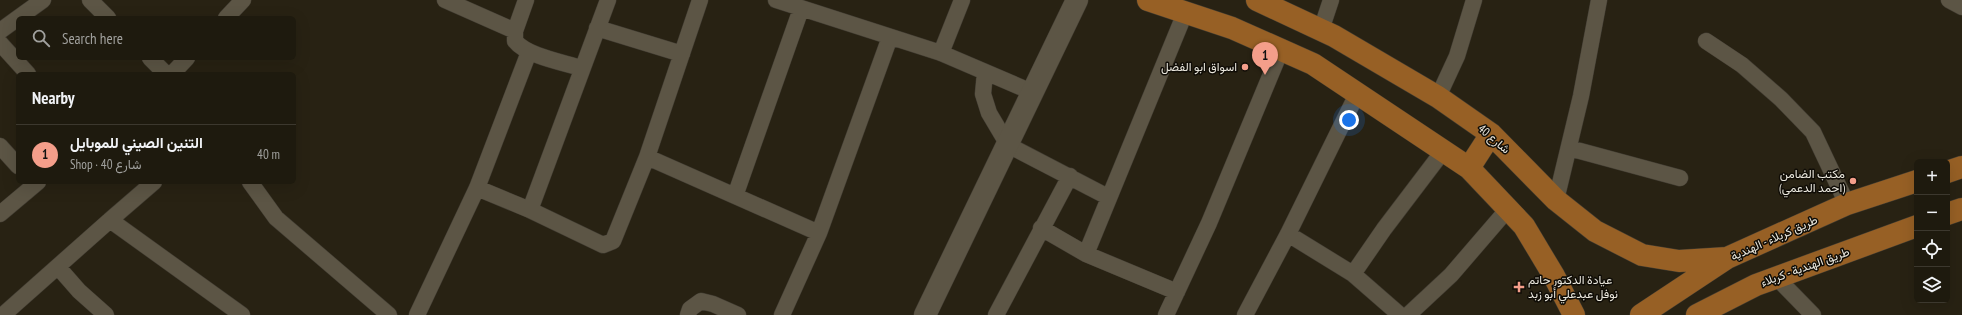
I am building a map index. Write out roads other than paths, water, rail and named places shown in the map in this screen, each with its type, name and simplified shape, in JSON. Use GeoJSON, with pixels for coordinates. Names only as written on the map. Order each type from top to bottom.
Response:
{"type":"FeatureCollection","features":[{"type":"Feature","properties":{"kind":"main road"},"geometry":{"type":"LineString","coordinates":[[1148,0],[1232,28],[1313,64],[1469,168],[1524,226],[1554,276],[1574,315]]}},
{"type":"Feature","properties":{"kind":"main road","name":"شارع 40"},"geometry":{"type":"LineString","coordinates":[[1257,0],[1321,30],[1438,97],[1491,134],[1556,200],[1595,231],[1642,255],[1679,261],[1727,258]]}},
{"type":"Feature","properties":{"kind":"main road"},"geometry":{"type":"LineString","coordinates":[[1469,168],[1491,134]]}},
{"type":"Feature","properties":{"kind":"main road"},"geometry":{"type":"LineString","coordinates":[[1950,171],[1962,167]]}},
{"type":"Feature","properties":{"kind":"main road","name":"طريق كربلاء - الهندية"},"geometry":{"type":"LineString","coordinates":[[1641,315],[1727,258],[1847,204],[1914,182]]}},
{"type":"Feature","properties":{"kind":"main road","name":"طريق الهندية - كربلاء"},"geometry":{"type":"LineString","coordinates":[[1697,315],[1756,285],[1914,227]]}},
{"type":"Feature","properties":{"kind":"street"},"geometry":{"type":"LineString","coordinates":[[21,16],[43,0]]}},
{"type":"Feature","properties":{"kind":"street"},"geometry":{"type":"LineString","coordinates":[[90,0],[106,16]]}},
{"type":"Feature","properties":{"kind":"street"},"geometry":{"type":"LineString","coordinates":[[228,16],[243,0]]}},
{"type":"Feature","properties":{"kind":"street"},"geometry":{"type":"LineString","coordinates":[[445,0],[516,31]]}},
{"type":"Feature","properties":{"kind":"street"},"geometry":{"type":"LineString","coordinates":[[526,0],[516,31],[515,41],[520,47],[529,52],[581,68]]}},
{"type":"Feature","properties":{"kind":"street"},"geometry":{"type":"LineString","coordinates":[[530,210],[581,68],[608,0]]}},
{"type":"Feature","properties":{"kind":"street"},"geometry":{"type":"LineString","coordinates":[[477,188],[530,210],[604,246],[613,241],[647,158],[700,0]]}},
{"type":"Feature","properties":{"kind":"street"},"geometry":{"type":"LineString","coordinates":[[776,0],[941,53],[1032,92]]}},
{"type":"Feature","properties":{"kind":"street"},"geometry":{"type":"LineString","coordinates":[[941,53],[962,0]]}},
{"type":"Feature","properties":{"kind":"street"},"geometry":{"type":"LineString","coordinates":[[926,315],[1077,0]]}},
{"type":"Feature","properties":{"kind":"street"},"geometry":{"type":"LineString","coordinates":[[1321,30],[1331,0]]}},
{"type":"Feature","properties":{"kind":"street"},"geometry":{"type":"LineString","coordinates":[[1438,97],[1457,56],[1474,0]]}},
{"type":"Feature","properties":{"kind":"street"},"geometry":{"type":"LineString","coordinates":[[1556,200],[1581,96],[1599,0]]}},
{"type":"Feature","properties":{"kind":"street"},"geometry":{"type":"LineString","coordinates":[[1949,0],[1962,7]]}},
{"type":"Feature","properties":{"kind":"street"},"geometry":{"type":"LineString","coordinates":[[735,196],[801,9]]}},
{"type":"Feature","properties":{"kind":"street"},"geometry":{"type":"LineString","coordinates":[[1086,254],[1108,197],[1185,13]]}},
{"type":"Feature","properties":{"kind":"street"},"geometry":{"type":"LineString","coordinates":[[0,32],[16,20]]}},
{"type":"Feature","properties":{"kind":"street"},"geometry":{"type":"LineString","coordinates":[[597,28],[682,54]]}},
{"type":"Feature","properties":{"kind":"street"},"geometry":{"type":"LineString","coordinates":[[782,315],[819,233],[890,37]]}},
{"type":"Feature","properties":{"kind":"street"},"geometry":{"type":"LineString","coordinates":[[1706,41],[1742,65],[1781,99],[1813,132],[1847,204]]}},
{"type":"Feature","properties":{"kind":"street"},"geometry":{"type":"LineString","coordinates":[[0,43],[26,72]]}},
{"type":"Feature","properties":{"kind":"street"},"geometry":{"type":"LineString","coordinates":[[1166,315],[1209,222],[1281,50]]}},
{"type":"Feature","properties":{"kind":"street"},"geometry":{"type":"LineString","coordinates":[[417,315],[477,188],[529,52]]}},
{"type":"Feature","properties":{"kind":"street"},"geometry":{"type":"LineString","coordinates":[[152,60],[164,72]]}},
{"type":"Feature","properties":{"kind":"street"},"geometry":{"type":"LineString","coordinates":[[174,72],[185,60]]}},
{"type":"Feature","properties":{"kind":"street"},"geometry":{"type":"LineString","coordinates":[[985,72],[983,94],[989,113],[1008,145],[1108,197]]}},
{"type":"Feature","properties":{"kind":"street"},"geometry":{"type":"LineString","coordinates":[[1245,315],[1288,234],[1357,94]]}},
{"type":"Feature","properties":{"kind":"street"},"geometry":{"type":"LineString","coordinates":[[0,146],[16,164]]}},
{"type":"Feature","properties":{"kind":"street"},"geometry":{"type":"LineString","coordinates":[[1569,148],[1680,178]]}},
{"type":"Feature","properties":{"kind":"street"},"geometry":{"type":"LineString","coordinates":[[1353,274],[1384,229],[1444,150]]}},
{"type":"Feature","properties":{"kind":"street"},"geometry":{"type":"LineString","coordinates":[[647,158],[819,233]]}},
{"type":"Feature","properties":{"kind":"street"},"geometry":{"type":"LineString","coordinates":[[996,315],[1070,176]]}},
{"type":"Feature","properties":{"kind":"street"},"geometry":{"type":"LineString","coordinates":[[0,214],[34,184]]}},
{"type":"Feature","properties":{"kind":"street"},"geometry":{"type":"LineString","coordinates":[[3,315],[152,184]]}},
{"type":"Feature","properties":{"kind":"street"},"geometry":{"type":"LineString","coordinates":[[251,184],[276,218],[388,315]]}},
{"type":"Feature","properties":{"kind":"street"},"geometry":{"type":"LineString","coordinates":[[1408,315],[1451,275],[1508,210]]}},
{"type":"Feature","properties":{"kind":"street"},"geometry":{"type":"LineString","coordinates":[[110,220],[242,315]]}},
{"type":"Feature","properties":{"kind":"street"},"geometry":{"type":"LineString","coordinates":[[1041,228],[1086,254],[1177,292]]}},
{"type":"Feature","properties":{"kind":"street"},"geometry":{"type":"LineString","coordinates":[[1288,234],[1353,274],[1400,315]]}},
{"type":"Feature","properties":{"kind":"street"},"geometry":{"type":"LineString","coordinates":[[58,266],[79,291],[106,315]]}},
{"type":"Feature","properties":{"kind":"street"},"geometry":{"type":"LineString","coordinates":[[1777,278],[1813,315]]}},
{"type":"Feature","properties":{"kind":"street"},"geometry":{"type":"LineString","coordinates":[[688,315],[690,310],[701,301],[713,304],[738,315]]}},
{"type":"Feature","properties":{"kind":"place","name":"اسواق ابو الفضل"},"geometry":{"type":"Point","coordinates":[1245,67]}},
{"type":"Feature","properties":{"kind":"place","name":"التنين الصيني للموبايل"},"geometry":{"type":"Point","coordinates":[1265,75]}},
{"type":"Feature","properties":{"kind":"place","name":"مكتب الضامن (احمد الدعمي)"},"geometry":{"type":"Point","coordinates":[1853,181]}},
{"type":"Feature","properties":{"kind":"place","name":"عيادة الدكتور حاتم نوفل عبدعلي أبو زبد"},"geometry":{"type":"Point","coordinates":[1519,287]}}]}
